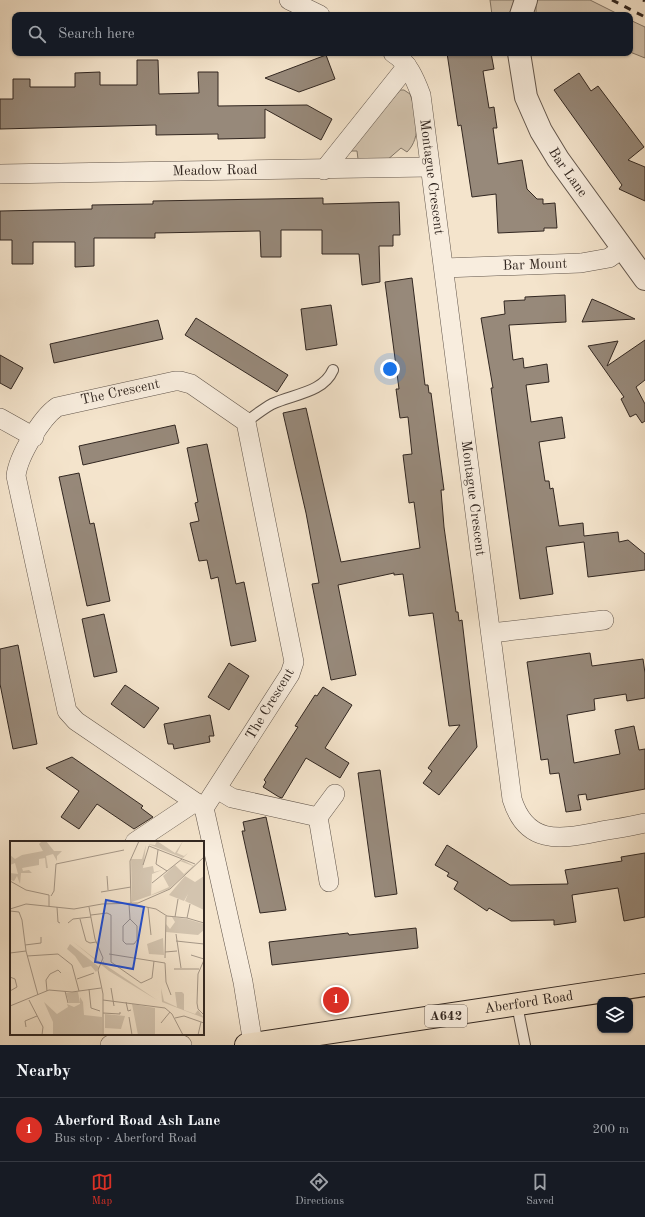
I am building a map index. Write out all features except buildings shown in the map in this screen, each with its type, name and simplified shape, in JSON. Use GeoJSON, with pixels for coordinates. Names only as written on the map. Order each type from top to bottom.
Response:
{"type":"FeatureCollection","features":[{"type":"Feature","properties":{"kind":"main road","name":"Aberford Road"},"geometry":{"type":"LineString","coordinates":[[250,1044],[645,985]]}},
{"type":"Feature","properties":{"kind":"street"},"geometry":{"type":"LineString","coordinates":[[289,0],[314,12]]}},
{"type":"Feature","properties":{"kind":"street","name":"Montague Crescent"},"geometry":{"type":"LineString","coordinates":[[396,56],[407,66],[421,95],[512,799],[516,812],[524,823],[534,832],[547,837],[561,838],[645,823]]}},
{"type":"Feature","properties":{"kind":"street","name":"Bar Lane"},"geometry":{"type":"LineString","coordinates":[[519,56],[526,97],[541,131],[558,159],[645,279]]}},
{"type":"Feature","properties":{"kind":"street"},"geometry":{"type":"LineString","coordinates":[[324,170],[407,66]]}},
{"type":"Feature","properties":{"kind":"street","name":"Meadow Road"},"geometry":{"type":"LineString","coordinates":[[0,174],[324,170],[430,167]]}},
{"type":"Feature","properties":{"kind":"street","name":"Bar Mount"},"geometry":{"type":"LineString","coordinates":[[444,268],[592,262],[609,258],[623,248]]}},
{"type":"Feature","properties":{"kind":"street","name":"The Crescent"},"geometry":{"type":"LineString","coordinates":[[174,381],[191,384],[246,422],[294,662],[290,674],[217,789],[199,805],[76,721],[67,711],[16,476],[18,464],[34,437],[47,417],[56,407],[174,381]]}},
{"type":"Feature","properties":{"kind":"street"},"geometry":{"type":"LineString","coordinates":[[0,418],[34,437]]}},
{"type":"Feature","properties":{"kind":"street"},"geometry":{"type":"LineString","coordinates":[[491,633],[604,620]]}},
{"type":"Feature","properties":{"kind":"street"},"geometry":{"type":"LineString","coordinates":[[217,789],[232,798],[318,817]]}},
{"type":"Feature","properties":{"kind":"street"},"geometry":{"type":"LineString","coordinates":[[329,882],[318,817],[335,794]]}},
{"type":"Feature","properties":{"kind":"street"},"geometry":{"type":"LineString","coordinates":[[137,841],[199,805],[243,982],[250,1044]]}},
{"type":"Feature","properties":{"kind":"street"},"geometry":{"type":"LineString","coordinates":[[110,1045],[164,1040],[182,1045]]}},
{"type":"Feature","properties":{"kind":"lane"},"geometry":{"type":"LineString","coordinates":[[246,422],[272,404],[322,386],[330,379],[334,370]]}},
{"type":"Feature","properties":{"kind":"lane"},"geometry":{"type":"LineString","coordinates":[[517,1005],[525,1045]]}},
{"type":"Feature","properties":{"kind":"shaded area"},"geometry":{"type":"Polygon","coordinates":[[[490,0],[515,0],[510,12],[492,12],[490,0]]]}},
{"type":"Feature","properties":{"kind":"shaded area"},"geometry":{"type":"Polygon","coordinates":[[[526,0],[590,0],[614,12],[536,12],[536,6],[526,0]]]}},
{"type":"Feature","properties":{"kind":"shaded area"},"geometry":{"type":"Polygon","coordinates":[[[633,21],[645,27],[645,58],[633,53],[633,21]]]}},
{"type":"Feature","properties":{"kind":"shaded area"},"geometry":{"type":"Polygon","coordinates":[[[400,90],[404,90],[410,94],[415,109],[417,124],[415,139],[412,146],[407,152],[401,148],[386,161],[358,159],[357,151],[351,151],[352,148],[400,90]]]}},
{"type":"Feature","properties":{"kind":"railway"},"geometry":{"type":"LineString","coordinates":[[612,0],[645,17]]}},
{"type":"Feature","properties":{"kind":"place","name":"Aberford Road Ash Lane"},"geometry":{"type":"Point","coordinates":[336,1000]}}]}
